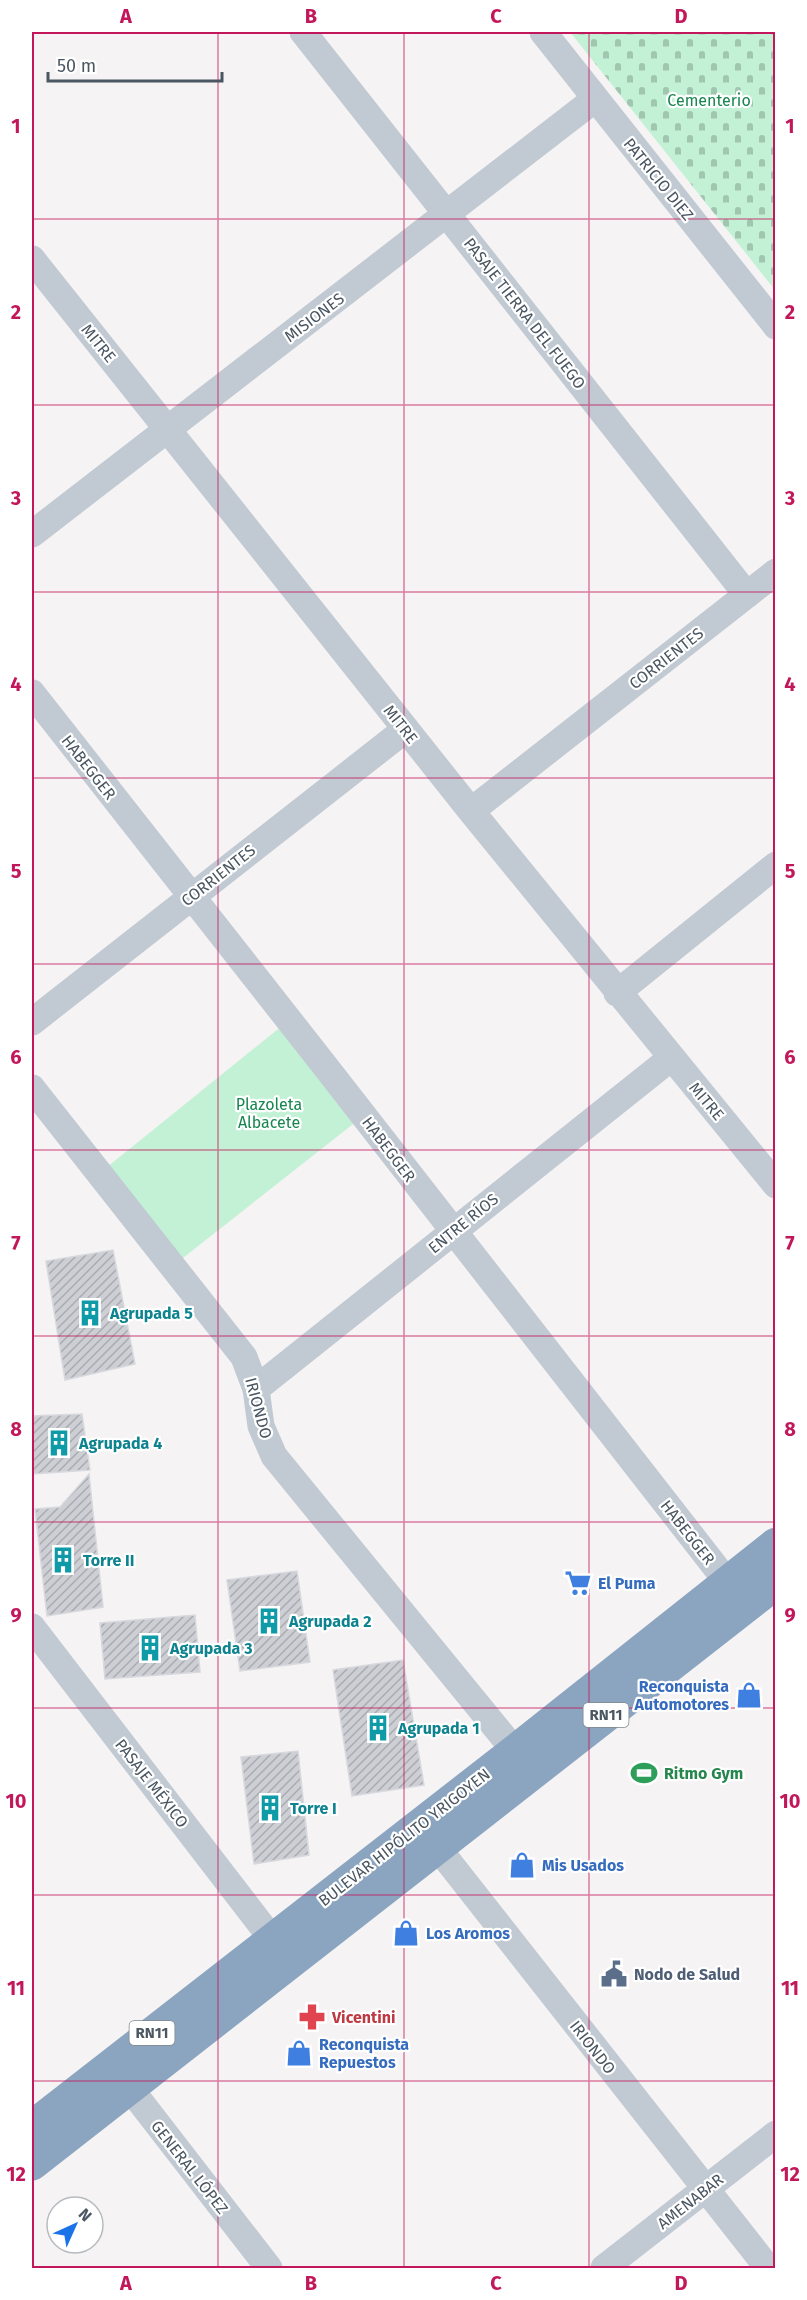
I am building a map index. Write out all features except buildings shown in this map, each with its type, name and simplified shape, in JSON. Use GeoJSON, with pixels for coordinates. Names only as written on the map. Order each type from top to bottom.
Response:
{"type":"FeatureCollection","features":[{"type":"Feature","properties":{"kind":"highway","name":"BULEVAR HIPÓLITO YRIGOYEN"},"geometry":{"type":"LineString","coordinates":[[32,2127],[120,2076],[428,1836],[736,1594],[776,1544]]}},
{"type":"Feature","properties":{"kind":"highway","name":"BULEVAR HIPÓLITO YRIGOYEN"},"geometry":{"type":"LineString","coordinates":[[32,2164],[120,2076],[272,1939],[428,1836],[515,1751],[736,1594],[776,1583]]}},
{"type":"Feature","properties":{"kind":"street","name":"PASAJE TIERRA DEL FUEGO"},"geometry":{"type":"LineString","coordinates":[[303,32],[747,595]]}},
{"type":"Feature","properties":{"kind":"street","name":"PATRICIO DIEZ"},"geometry":{"type":"LineString","coordinates":[[543,32],[776,326]]}},
{"type":"Feature","properties":{"kind":"street","name":"MISIONES"},"geometry":{"type":"LineString","coordinates":[[32,534],[595,99]]}},
{"type":"Feature","properties":{"kind":"street","name":"MITRE"},"geometry":{"type":"LineString","coordinates":[[32,259],[617,993],[776,1185]]}},
{"type":"Feature","properties":{"kind":"street","name":"CORRIENTES"},"geometry":{"type":"LineString","coordinates":[[471,811],[776,572]]}},
{"type":"Feature","properties":{"kind":"street","name":"HABEGGER"},"geometry":{"type":"LineString","coordinates":[[32,693],[736,1594]]}},
{"type":"Feature","properties":{"kind":"street","name":"CORRIENTES"},"geometry":{"type":"LineString","coordinates":[[32,1022],[406,729]]}},
{"type":"Feature","properties":{"kind":"street"},"geometry":{"type":"LineString","coordinates":[[617,993],[776,866]]}},
{"type":"Feature","properties":{"kind":"street","name":"ENTRE RÍOS"},"geometry":{"type":"LineString","coordinates":[[256,1389],[671,1058]]}},
{"type":"Feature","properties":{"kind":"street","name":"IRIONDO"},"geometry":{"type":"LineString","coordinates":[[32,1088],[244,1357],[256,1389],[261,1426],[274,1456],[515,1751]]}},
{"type":"Feature","properties":{"kind":"street","name":"PASAJE MÉXICO"},"geometry":{"type":"LineString","coordinates":[[32,1627],[272,1939]]}},
{"type":"Feature","properties":{"kind":"street","name":"IRIONDO"},"geometry":{"type":"LineString","coordinates":[[428,1836],[768,2268]]}},
{"type":"Feature","properties":{"kind":"street","name":"GENERAL LÓPEZ"},"geometry":{"type":"LineString","coordinates":[[120,2076],[269,2268]]}},
{"type":"Feature","properties":{"kind":"street","name":"AMENABAR"},"geometry":{"type":"LineString","coordinates":[[604,2268],[776,2134]]}},
{"type":"Feature","properties":{"kind":"green space","name":"Cementerio"},"geometry":{"type":"Polygon","coordinates":[[[570,32],[775,32],[775,290],[570,32]]]}},
{"type":"Feature","properties":{"kind":"green space","name":"Plazoleta Albacete"},"geometry":{"type":"Polygon","coordinates":[[[288,1021],[362,1117],[174,1265],[101,1172],[288,1021]]]}},
{"type":"Feature","properties":{"kind":"place","name":"Agrupada 5"},"geometry":{"type":"Point","coordinates":[90,1313]}},
{"type":"Feature","properties":{"kind":"place","name":"Agrupada 4"},"geometry":{"type":"Point","coordinates":[59,1443]}},
{"type":"Feature","properties":{"kind":"place","name":"Torre II"},"geometry":{"type":"Point","coordinates":[63,1560]}},
{"type":"Feature","properties":{"kind":"place","name":"El Puma"},"geometry":{"type":"Point","coordinates":[578,1583]}},
{"type":"Feature","properties":{"kind":"place","name":"Agrupada 2"},"geometry":{"type":"Point","coordinates":[269,1621]}},
{"type":"Feature","properties":{"kind":"place","name":"Agrupada 3"},"geometry":{"type":"Point","coordinates":[150,1648]}},
{"type":"Feature","properties":{"kind":"place","name":"Reconquista Automotores"},"geometry":{"type":"Point","coordinates":[749,1695]}},
{"type":"Feature","properties":{"kind":"place","name":"Agrupada 1"},"geometry":{"type":"Point","coordinates":[378,1728]}},
{"type":"Feature","properties":{"kind":"place","name":"Ritmo Gym"},"geometry":{"type":"Point","coordinates":[644,1773]}},
{"type":"Feature","properties":{"kind":"place","name":"Torre I"},"geometry":{"type":"Point","coordinates":[270,1808]}},
{"type":"Feature","properties":{"kind":"place","name":"Mis Usados"},"geometry":{"type":"Point","coordinates":[522,1865]}},
{"type":"Feature","properties":{"kind":"place","name":"Los Aromos"},"geometry":{"type":"Point","coordinates":[406,1933]}},
{"type":"Feature","properties":{"kind":"place","name":"Nodo de Salud"},"geometry":{"type":"Point","coordinates":[614,1974]}},
{"type":"Feature","properties":{"kind":"place","name":"Vicentini"},"geometry":{"type":"Point","coordinates":[312,2017]}},
{"type":"Feature","properties":{"kind":"place","name":"Reconquista Repuestos"},"geometry":{"type":"Point","coordinates":[299,2053]}}]}
